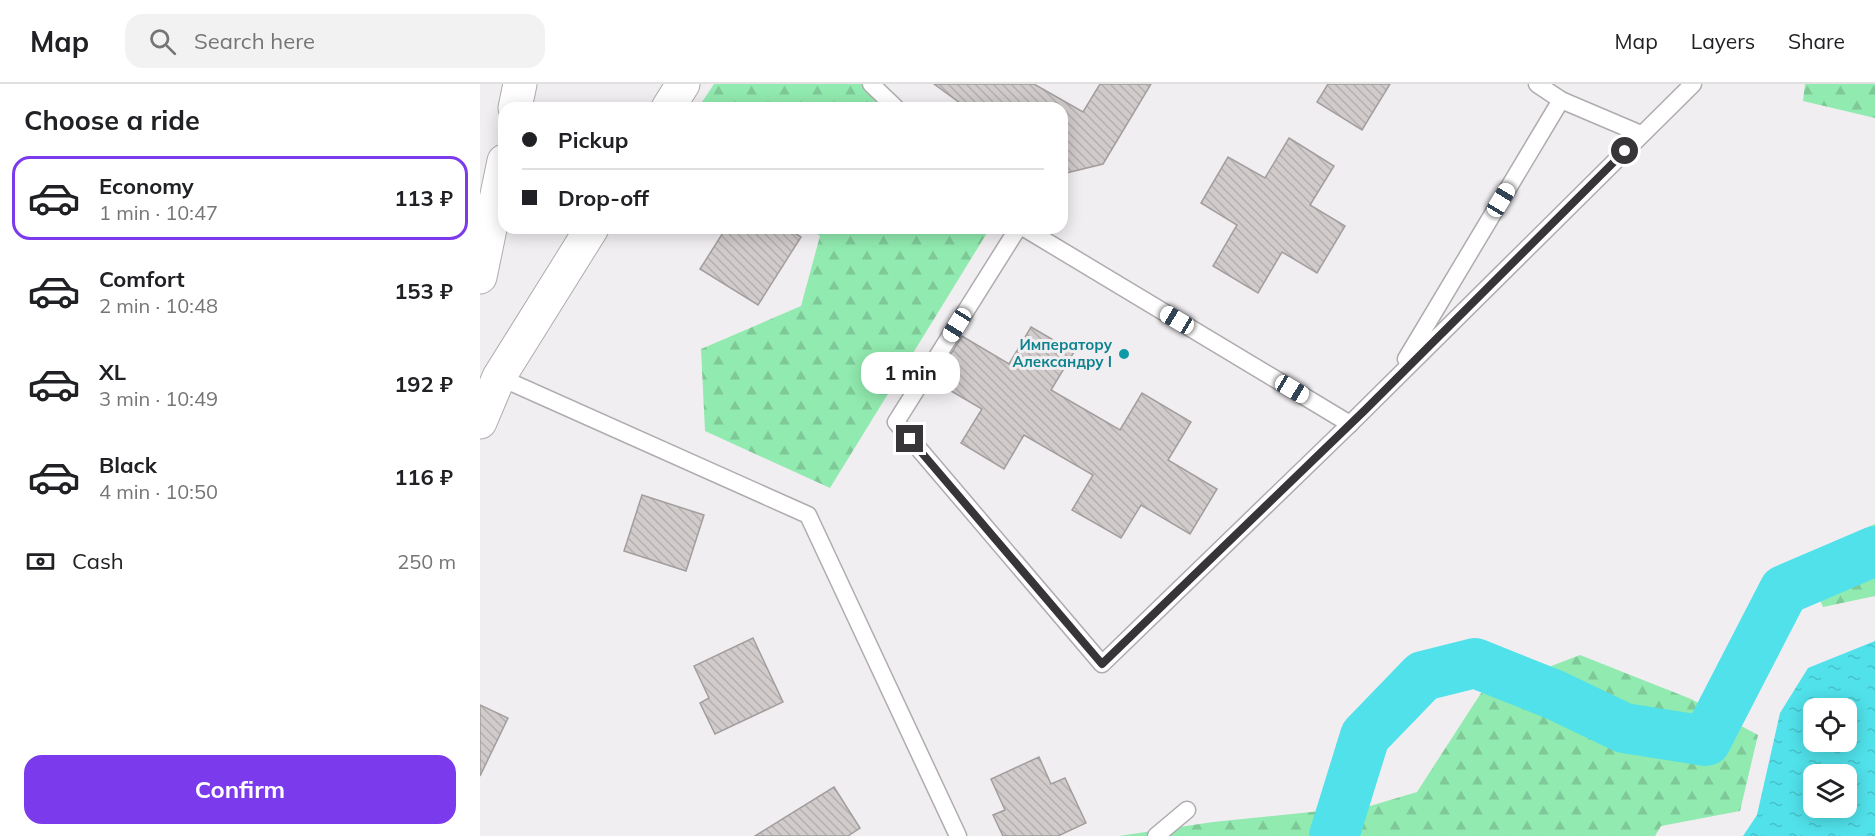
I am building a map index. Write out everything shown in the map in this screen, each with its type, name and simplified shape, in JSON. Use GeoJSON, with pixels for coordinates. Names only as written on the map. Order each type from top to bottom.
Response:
{"type":"FeatureCollection","features":[{"type":"Feature","properties":{"kind":"street"},"geometry":{"type":"LineString","coordinates":[[516,102],[520,84]]}},
{"type":"Feature","properties":{"kind":"street"},"geometry":{"type":"LineString","coordinates":[[672,102],[683,84]]}},
{"type":"Feature","properties":{"kind":"street"},"geometry":{"type":"LineString","coordinates":[[480,277],[498,190]]}},
{"type":"Feature","properties":{"kind":"street"},"geometry":{"type":"LineString","coordinates":[[480,422],[489,377],[588,234]]}},
{"type":"Feature","properties":{"kind":"lane"},"geometry":{"type":"LineString","coordinates":[[871,84],[890,102]]}},
{"type":"Feature","properties":{"kind":"lane"},"geometry":{"type":"LineString","coordinates":[[1537,84],[1561,100],[1641,134]]}},
{"type":"Feature","properties":{"kind":"lane"},"geometry":{"type":"LineString","coordinates":[[1014,234],[896,422],[1102,664],[1394,381],[1693,84]]}},
{"type":"Feature","properties":{"kind":"lane"},"geometry":{"type":"LineString","coordinates":[[1394,381],[1561,100]]}},
{"type":"Feature","properties":{"kind":"lane"},"geometry":{"type":"LineString","coordinates":[[1034,234],[1350,424]]}},
{"type":"Feature","properties":{"kind":"lane"},"geometry":{"type":"LineString","coordinates":[[489,377],[808,515],[958,836]]}},
{"type":"Feature","properties":{"kind":"lane"},"geometry":{"type":"LineString","coordinates":[[1156,836],[1187,810]]}},
{"type":"Feature","properties":{"kind":"green space"},"geometry":{"type":"Polygon","coordinates":[[[714,84],[861,84],[880,102],[702,102],[714,84]]]}},
{"type":"Feature","properties":{"kind":"green space"},"geometry":{"type":"Polygon","coordinates":[[[1805,84],[1875,84],[1875,118],[1803,101],[1805,84]]]}},
{"type":"Feature","properties":{"kind":"green space"},"geometry":{"type":"Polygon","coordinates":[[[817,234],[986,234],[830,488],[705,431],[701,349],[801,306],[820,236],[817,234]]]}},
{"type":"Feature","properties":{"kind":"green space"},"geometry":{"type":"Polygon","coordinates":[[[1875,524],[1875,596],[1823,607],[1801,557],[1875,524]]]}},
{"type":"Feature","properties":{"kind":"green space"},"geometry":{"type":"Polygon","coordinates":[[[1580,655],[1691,699],[1758,735],[1740,811],[1661,826],[1655,836],[1119,836],[1213,822],[1370,806],[1417,792],[1481,693],[1580,655]]]}},
{"type":"Feature","properties":{"kind":"water"},"geometry":{"type":"Polygon","coordinates":[[[1875,641],[1875,836],[1743,836],[1757,815],[1780,713],[1808,668],[1875,641]]]}},
{"type":"Feature","properties":{"kind":"building"},"geometry":{"type":"Polygon","coordinates":[[[934,84],[1034,84],[1066,102],[959,102],[934,84]]]}},
{"type":"Feature","properties":{"kind":"building"},"geometry":{"type":"Polygon","coordinates":[[[1100,84],[1151,84],[1103,164],[1068,173],[1068,103],[1083,112],[1100,84]]]}},
{"type":"Feature","properties":{"kind":"building"},"geometry":{"type":"Polygon","coordinates":[[[1328,84],[1390,84],[1362,130],[1317,102],[1328,84]]]}},
{"type":"Feature","properties":{"kind":"building"},"geometry":{"type":"Polygon","coordinates":[[[1289,138],[1334,166],[1310,205],[1345,226],[1317,273],[1282,252],[1258,293],[1213,266],[1237,225],[1201,203],[1228,157],[1265,178],[1289,138]]]}},
{"type":"Feature","properties":{"kind":"building"},"geometry":{"type":"Polygon","coordinates":[[[722,234],[796,234],[801,237],[758,305],[700,269],[722,234]]]}},
{"type":"Feature","properties":{"kind":"building"},"geometry":{"type":"Polygon","coordinates":[[[1031,327],[1074,352],[1051,390],[1120,430],[1142,393],[1191,422],[1168,460],[1217,489],[1190,534],[1141,505],[1121,538],[1072,510],[1093,475],[1024,435],[1004,469],[961,443],[982,409],[934,381],[962,336],[1009,364],[1031,327]]]}},
{"type":"Feature","properties":{"kind":"building"},"geometry":{"type":"Polygon","coordinates":[[[642,495],[704,515],[686,571],[624,551],[642,495]]]}},
{"type":"Feature","properties":{"kind":"building"},"geometry":{"type":"Polygon","coordinates":[[[753,638],[783,702],[715,734],[700,703],[709,698],[694,666],[753,638]]]}},
{"type":"Feature","properties":{"kind":"building"},"geometry":{"type":"Polygon","coordinates":[[[480,705],[508,718],[480,776],[480,705]]]}},
{"type":"Feature","properties":{"kind":"building"},"geometry":{"type":"Polygon","coordinates":[[[1039,757],[1051,784],[1065,778],[1086,823],[1058,836],[1003,836],[993,815],[1005,810],[991,779],[1039,757]]]}},
{"type":"Feature","properties":{"kind":"building"},"geometry":{"type":"Polygon","coordinates":[[[834,787],[860,828],[848,836],[755,836],[834,787]]]}},
{"type":"Feature","properties":{"kind":"waterway"},"geometry":{"type":"LineString","coordinates":[[1334,836],[1365,736],[1423,676],[1475,663],[1555,695],[1624,728],[1706,741],[1784,590],[1875,551]]}},
{"type":"Feature","properties":{"kind":"place","name":"Императору Александру I"},"geometry":{"type":"Point","coordinates":[1124,354]}},
{"type":"Feature","properties":{"kind":"route"},"geometry":{"type":"LineString","coordinates":[[910,439],[1102,664],[1365,410],[1625,151]]}}]}
